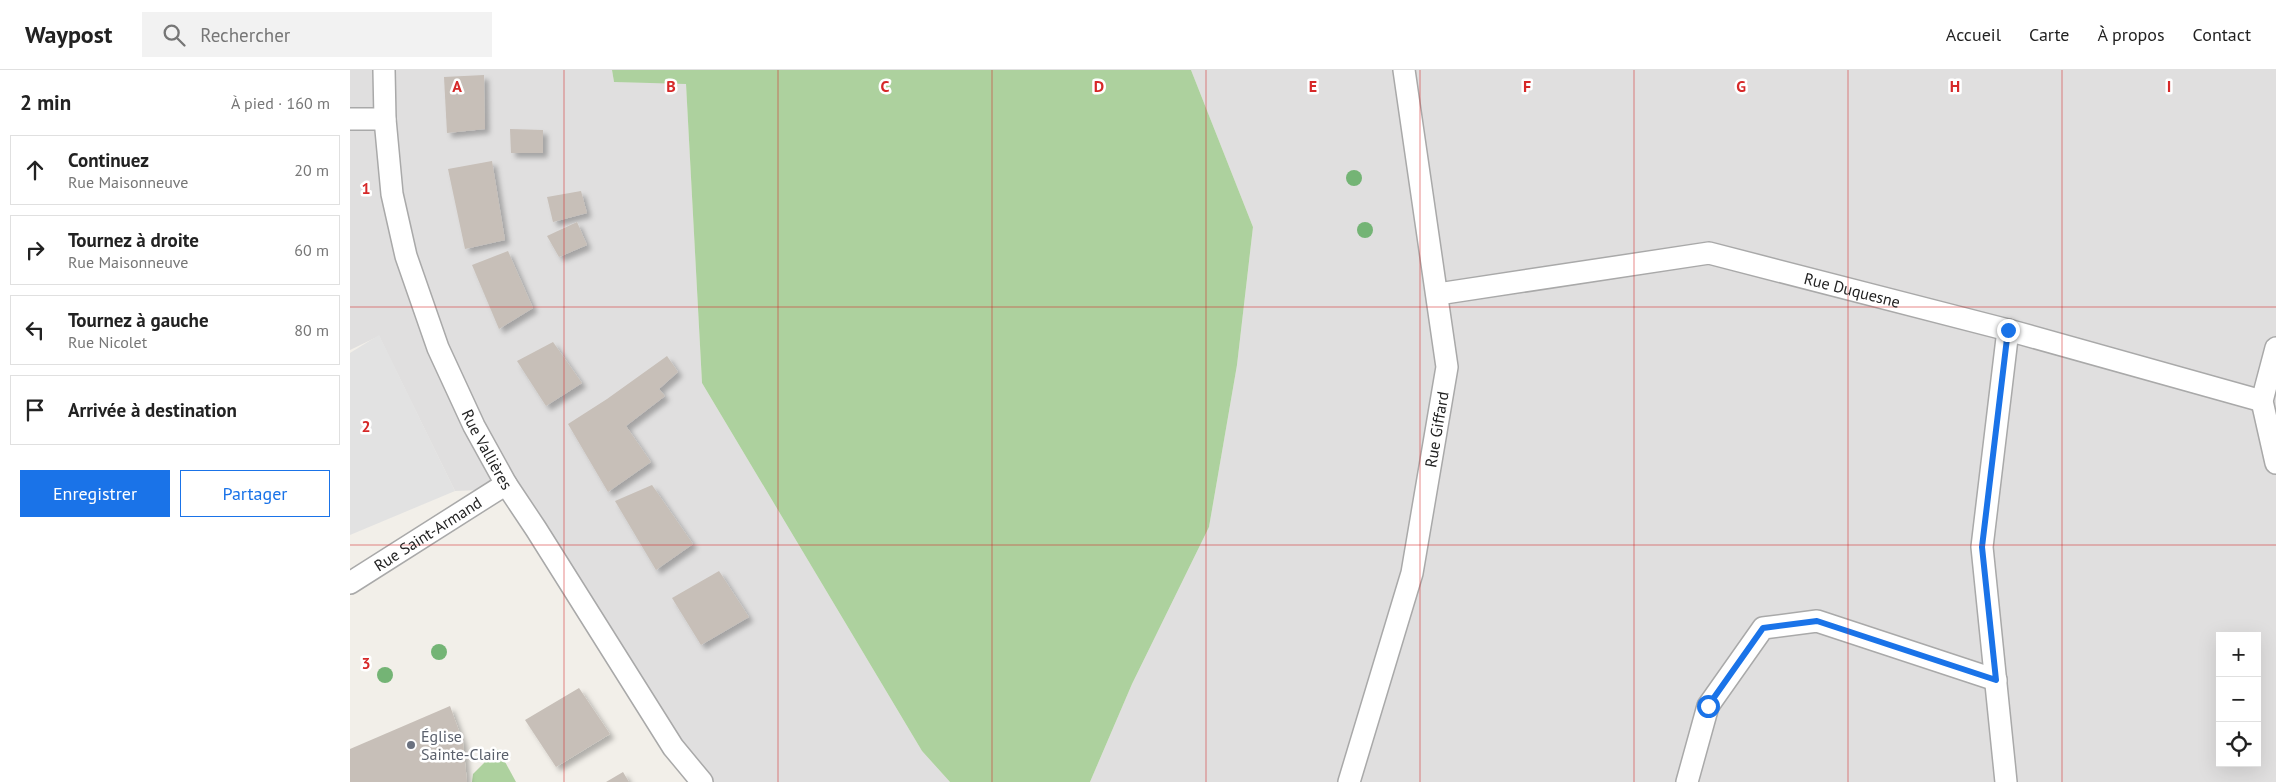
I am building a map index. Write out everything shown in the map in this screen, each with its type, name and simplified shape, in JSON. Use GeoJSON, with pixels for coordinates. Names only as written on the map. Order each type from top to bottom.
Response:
{"type":"FeatureCollection","features":[{"type":"Feature","properties":{"kind":"street","name":"Rue Vallières"},"geometry":{"type":"LineString","coordinates":[[384,70],[385,119],[392,194],[406,256],[438,348],[474,426],[506,484],[673,747],[702,782]]}},
{"type":"Feature","properties":{"kind":"street","name":"Rue Giffard"},"geometry":{"type":"LineString","coordinates":[[1349,782],[1412,573],[1447,367],[1438,294],[1404,70]]}},
{"type":"Feature","properties":{"kind":"street"},"geometry":{"type":"LineString","coordinates":[[350,119],[385,119]]}},
{"type":"Feature","properties":{"kind":"street","name":"Rue Duquesne"},"geometry":{"type":"LineString","coordinates":[[1438,294],[1709,252],[2008,330],[2262,401]]}},
{"type":"Feature","properties":{"kind":"street"},"geometry":{"type":"LineString","coordinates":[[2006,782],[1982,547],[2008,330]]}},
{"type":"Feature","properties":{"kind":"street"},"geometry":{"type":"LineString","coordinates":[[2276,348],[2262,401],[2276,463]]}},
{"type":"Feature","properties":{"kind":"street","name":"Rue Saint-Armand"},"geometry":{"type":"LineString","coordinates":[[350,583],[506,484]]}},
{"type":"Feature","properties":{"kind":"street"},"geometry":{"type":"LineString","coordinates":[[1687,782],[1708,706],[1763,628],[1817,621],[1996,680]]}},
{"type":"Feature","properties":{"kind":"shaded area"},"geometry":{"type":"Polygon","coordinates":[[[350,70],[612,70],[614,82],[686,83],[702,383],[922,751],[950,782],[694,782],[507,489],[455,491],[379,336],[350,350],[350,70]]]}},
{"type":"Feature","properties":{"kind":"shaded area"},"geometry":{"type":"Polygon","coordinates":[[[1191,70],[2276,70],[2276,782],[1090,782],[1132,684],[1209,527],[1237,365],[1253,227],[1191,70]]]}},
{"type":"Feature","properties":{"kind":"shaded area"},"geometry":{"type":"Polygon","coordinates":[[[379,335],[455,491],[350,535],[350,353],[379,335]]]}},
{"type":"Feature","properties":{"kind":"green space"},"geometry":{"type":"Polygon","coordinates":[[[612,70],[1191,70],[1253,227],[1237,365],[1209,527],[1132,684],[1090,782],[950,782],[922,751],[702,383],[686,84],[614,82],[612,70]]]}},
{"type":"Feature","properties":{"kind":"green space"},"geometry":{"type":"Polygon","coordinates":[[[498,749],[516,782],[472,782],[473,774],[498,749]]]}},
{"type":"Feature","properties":{"kind":"building"},"geometry":{"type":"Polygon","coordinates":[[[484,75],[485,129],[447,133],[444,77],[484,75]]]}},
{"type":"Feature","properties":{"kind":"building"},"geometry":{"type":"Polygon","coordinates":[[[510,129],[543,130],[543,153],[511,153],[510,129]]]}},
{"type":"Feature","properties":{"kind":"building"},"geometry":{"type":"Polygon","coordinates":[[[492,161],[505,240],[465,249],[448,169],[492,161]]]}},
{"type":"Feature","properties":{"kind":"building"},"geometry":{"type":"Polygon","coordinates":[[[581,191],[587,213],[553,222],[547,197],[581,191]]]}},
{"type":"Feature","properties":{"kind":"building"},"geometry":{"type":"Polygon","coordinates":[[[577,222],[587,245],[559,257],[547,236],[577,222]]]}},
{"type":"Feature","properties":{"kind":"building"},"geometry":{"type":"Polygon","coordinates":[[[508,251],[533,308],[499,329],[472,265],[508,251]]]}},
{"type":"Feature","properties":{"kind":"building"},"geometry":{"type":"Polygon","coordinates":[[[553,342],[582,383],[546,406],[517,361],[553,342]]]}},
{"type":"Feature","properties":{"kind":"building"},"geometry":{"type":"Polygon","coordinates":[[[667,356],[678,372],[659,389],[665,396],[626,426],[651,462],[608,492],[568,424],[667,356]]]}},
{"type":"Feature","properties":{"kind":"building"},"geometry":{"type":"Polygon","coordinates":[[[652,485],[693,544],[656,570],[615,501],[652,485]]]}},
{"type":"Feature","properties":{"kind":"building"},"geometry":{"type":"Polygon","coordinates":[[[719,571],[749,617],[701,645],[672,598],[719,571]]]}},
{"type":"Feature","properties":{"kind":"building"},"geometry":{"type":"Polygon","coordinates":[[[579,688],[610,734],[556,767],[525,720],[579,688]]]}},
{"type":"Feature","properties":{"kind":"building","name":"Église Sainte-Claire"},"geometry":{"type":"Polygon","coordinates":[[[450,706],[463,742],[467,782],[350,782],[350,749],[450,706]]]}},
{"type":"Feature","properties":{"kind":"building"},"geometry":{"type":"Polygon","coordinates":[[[623,772],[629,782],[606,782],[623,772]]]}},
{"type":"Feature","properties":{"kind":"place","name":"Église Sainte-Claire"},"geometry":{"type":"Point","coordinates":[411,745]}},
{"type":"Feature","properties":{"kind":"route"},"geometry":{"type":"LineString","coordinates":[[1708,706],[1763,628],[1817,621],[1996,680],[1982,547],[2008,330]]}}]}
